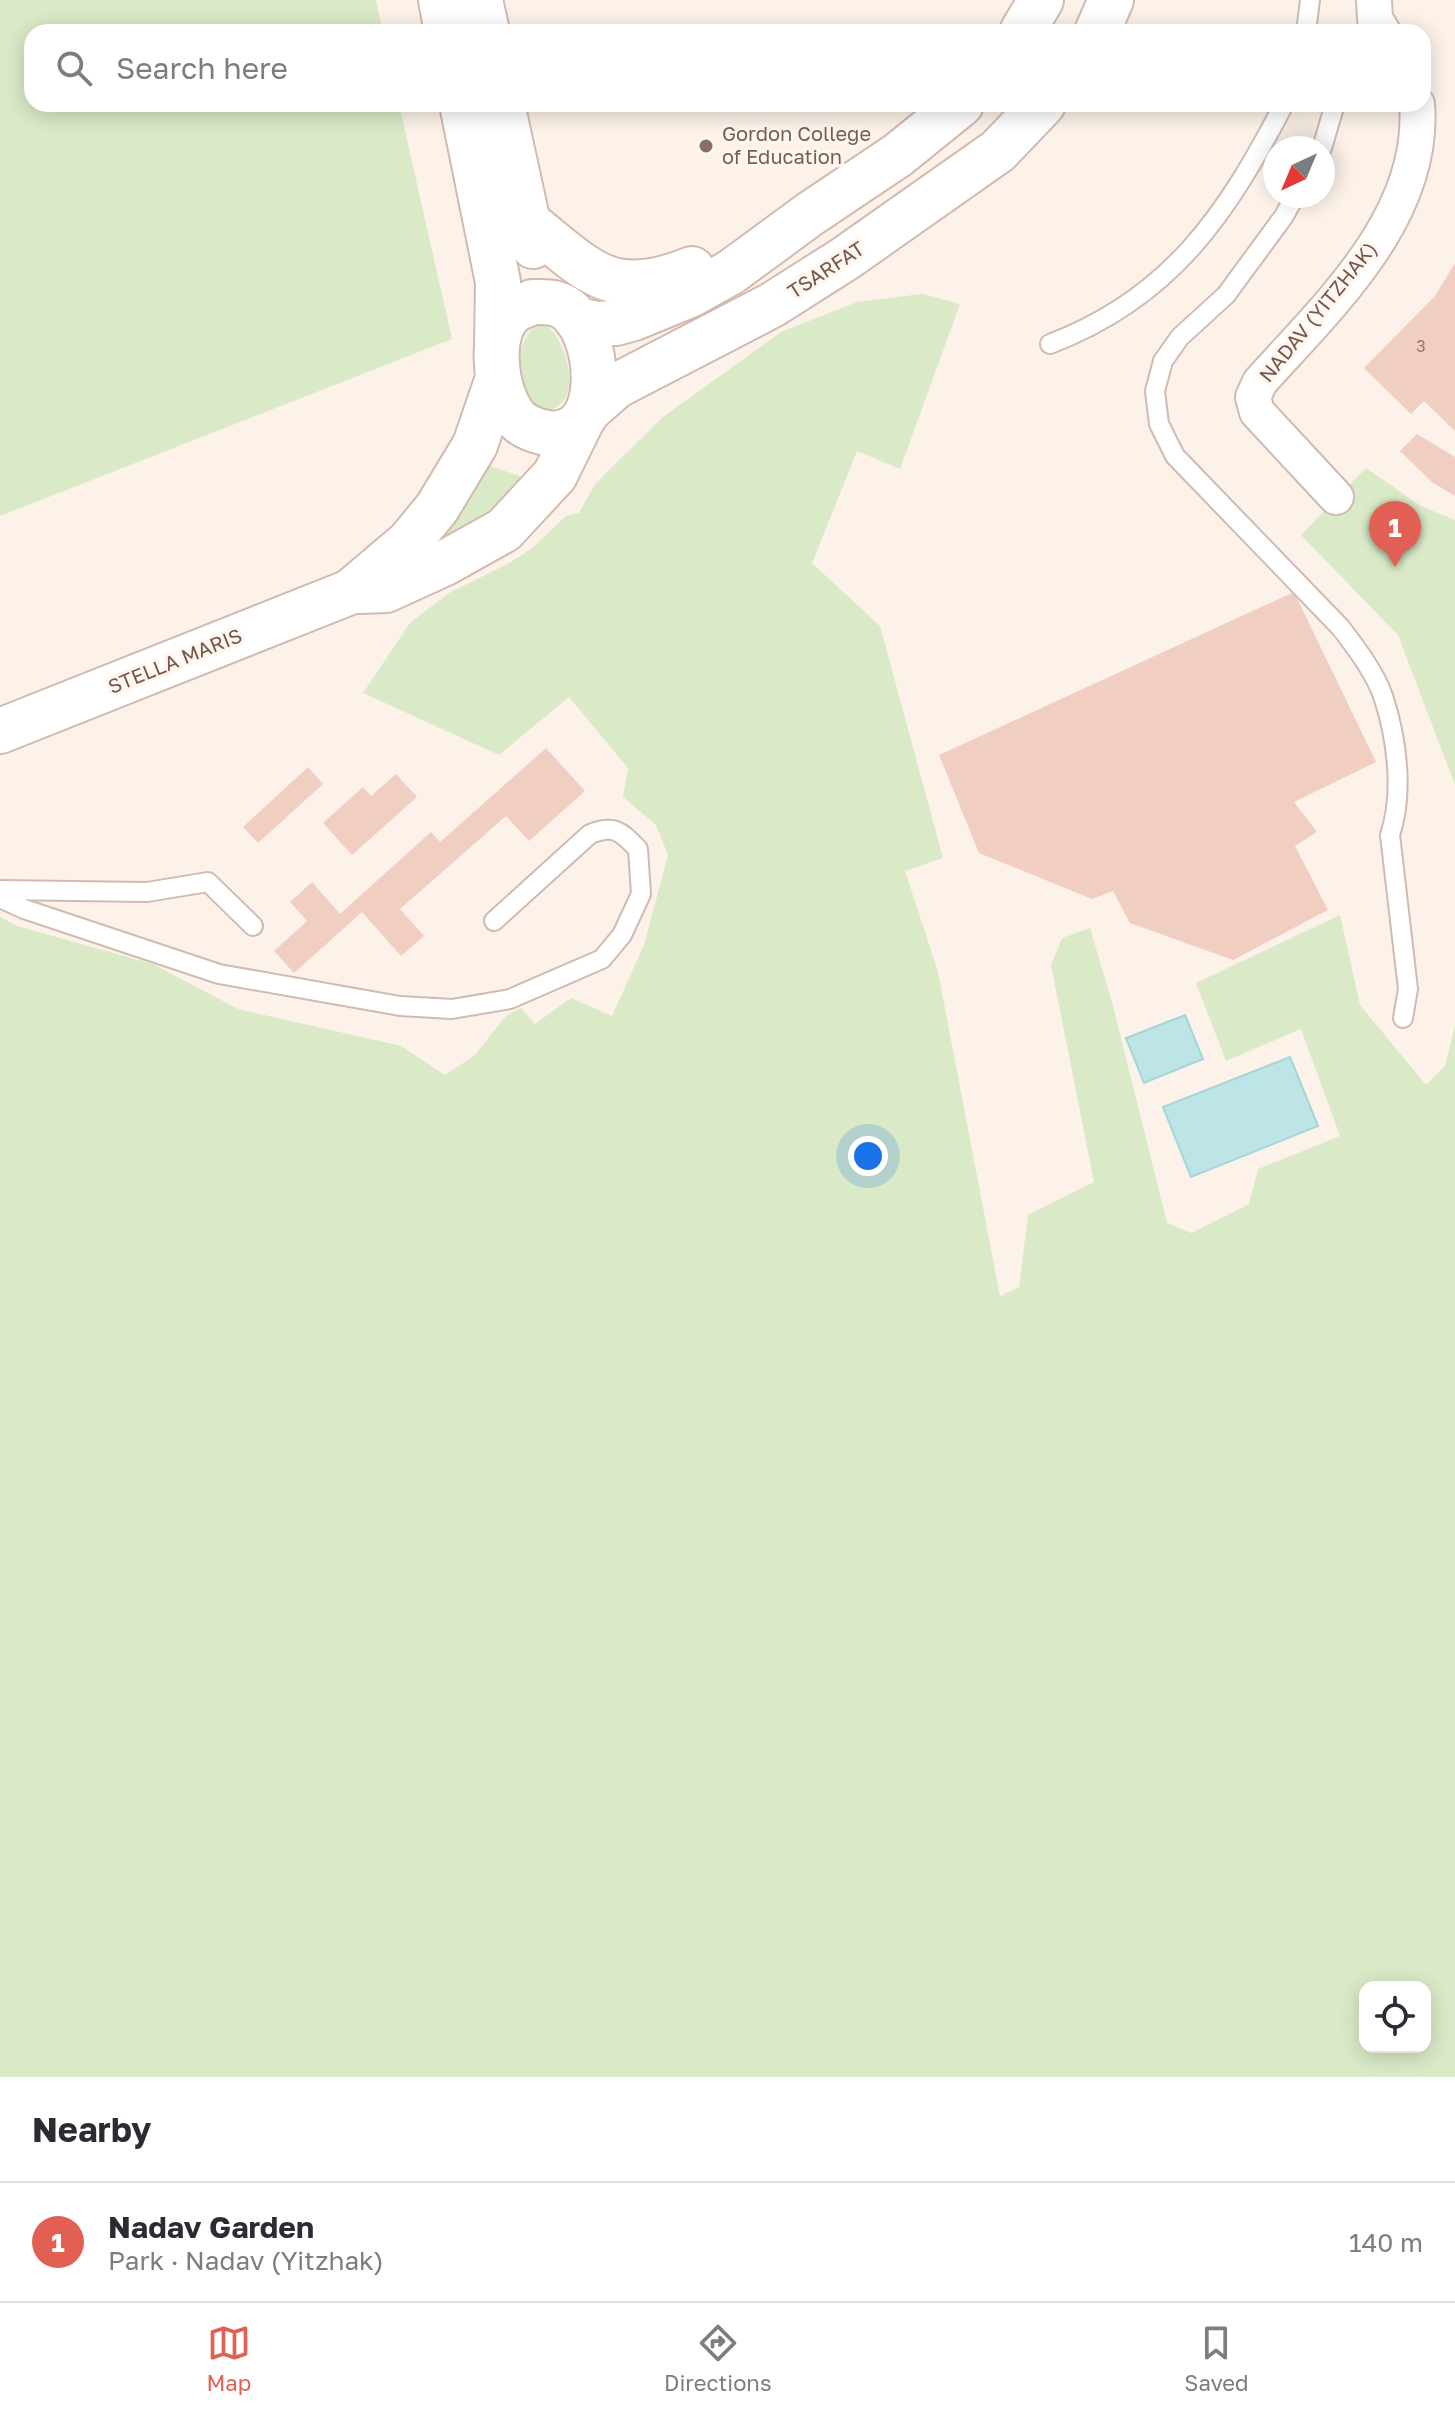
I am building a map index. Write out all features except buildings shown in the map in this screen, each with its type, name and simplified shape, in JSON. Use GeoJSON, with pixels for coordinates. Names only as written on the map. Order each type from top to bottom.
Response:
{"type":"FeatureCollection","features":[{"type":"Feature","properties":{"kind":"street"},"geometry":{"type":"LineString","coordinates":[[441,0],[446,24]]}},
{"type":"Feature","properties":{"kind":"street"},"geometry":{"type":"LineString","coordinates":[[480,0],[485,24]]}},
{"type":"Feature","properties":{"kind":"street"},"geometry":{"type":"LineString","coordinates":[[1027,24],[1041,0]]}},
{"type":"Feature","properties":{"kind":"street"},"geometry":{"type":"LineString","coordinates":[[1100,24],[1111,0]]}},
{"type":"Feature","properties":{"kind":"street"},"geometry":{"type":"LineString","coordinates":[[1374,0],[1378,24]]}},
{"type":"Feature","properties":{"kind":"street"},"geometry":{"type":"LineString","coordinates":[[464,112],[498,282],[498,366],[514,418],[527,428],[547,433],[567,431],[585,416],[593,381],[591,354],[587,338],[548,284],[537,263],[525,220],[504,112]]}},
{"type":"Feature","properties":{"kind":"street"},"geometry":{"type":"LineString","coordinates":[[498,366],[503,326],[513,311],[532,302],[549,302],[598,324],[616,323],[690,295],[731,272],[898,155],[951,112]]}},
{"type":"Feature","properties":{"kind":"street","name":"TSARFAT"},"geometry":{"type":"LineString","coordinates":[[585,416],[616,386],[772,305],[846,258],[998,151],[1035,112]]}},
{"type":"Feature","properties":{"kind":"street","name":"NADAV (YITZHAK)"},"geometry":{"type":"LineString","coordinates":[[1336,497],[1257,412],[1253,397],[1260,382],[1364,261],[1402,198],[1419,132],[1418,112]]}},
{"type":"Feature","properties":{"kind":"street"},"geometry":{"type":"LineString","coordinates":[[525,220],[587,268],[612,282],[639,285],[663,281],[702,265],[759,233],[810,214]]}},
{"type":"Feature","properties":{"kind":"street","name":"STELLA MARIS"},"geometry":{"type":"LineString","coordinates":[[350,592],[409,542],[437,508],[475,445],[498,366]]}},
{"type":"Feature","properties":{"kind":"street","name":"STELLA MARIS"},"geometry":{"type":"LineString","coordinates":[[0,731],[350,592],[386,590],[443,564],[504,530],[555,475],[585,416]]}},
{"type":"Feature","properties":{"kind":"lane"},"geometry":{"type":"LineString","coordinates":[[1307,24],[1310,0]]}},
{"type":"Feature","properties":{"kind":"lane"},"geometry":{"type":"LineString","coordinates":[[1050,344],[1105,319],[1186,255],[1215,222],[1256,159],[1280,112]]}},
{"type":"Feature","properties":{"kind":"lane"},"geometry":{"type":"LineString","coordinates":[[1326,136],[1333,112]]}},
{"type":"Feature","properties":{"kind":"lane"},"geometry":{"type":"LineString","coordinates":[[1288,208],[1226,295],[1180,337],[1163,361],[1155,391],[1159,424],[1175,456],[1341,628],[1382,694],[1395,749],[1398,812],[1390,835],[1408,989],[1403,1018]]}},
{"type":"Feature","properties":{"kind":"lane"},"geometry":{"type":"LineString","coordinates":[[0,898],[24,909],[219,974],[400,1006],[452,1009],[510,999],[602,959],[622,935],[641,894],[638,849],[620,832],[604,828],[590,834],[494,921]]}},
{"type":"Feature","properties":{"kind":"lane"},"geometry":{"type":"LineString","coordinates":[[0,890],[147,892],[208,882],[253,926]]}},
{"type":"Feature","properties":{"kind":"green space"},"geometry":{"type":"Polygon","coordinates":[[[0,0],[376,0],[381,24],[24,24],[24,112],[401,112],[452,339],[0,516],[0,0]]]}},
{"type":"Feature","properties":{"kind":"green space"},"geometry":{"type":"Polygon","coordinates":[[[922,294],[960,304],[900,469],[857,451],[812,563],[880,626],[943,858],[905,871],[938,972],[1000,1296],[1019,1287],[1028,1215],[1094,1182],[1051,965],[1062,938],[1090,928],[1112,1002],[1167,1223],[1191,1233],[1249,1204],[1258,1169],[1340,1136],[1301,1029],[1226,1061],[1196,983],[1340,915],[1360,1005],[1426,1085],[1445,1066],[1455,1026],[1455,2077],[0,2077],[0,917],[17,926],[153,964],[238,1009],[401,1046],[445,1075],[474,1056],[506,1016],[521,1008],[535,1024],[571,998],[612,1016],[644,945],[668,855],[656,825],[623,797],[628,768],[569,697],[499,755],[363,693],[410,623],[449,593],[532,548],[566,516],[579,513],[595,484],[663,417],[781,332],[857,302],[922,294]]]}},
{"type":"Feature","properties":{"kind":"green space"},"geometry":{"type":"Polygon","coordinates":[[[543,323],[560,342],[569,370],[566,397],[559,406],[547,410],[535,408],[526,399],[518,371],[524,341],[532,329],[543,323]]]}},
{"type":"Feature","properties":{"kind":"green space"},"geometry":{"type":"Polygon","coordinates":[[[482,463],[537,482],[501,521],[426,549],[482,463]]]}},
{"type":"Feature","properties":{"kind":"green space"},"geometry":{"type":"Polygon","coordinates":[[[1366,468],[1421,506],[1455,520],[1455,785],[1398,635],[1301,535],[1366,468]]]}},
{"type":"Feature","properties":{"kind":"water"},"geometry":{"type":"Polygon","coordinates":[[[1185,1015],[1203,1059],[1144,1083],[1126,1038],[1185,1015]]]}},
{"type":"Feature","properties":{"kind":"water"},"geometry":{"type":"Polygon","coordinates":[[[1290,1057],[1318,1126],[1191,1177],[1163,1107],[1290,1057]]]}},
{"type":"Feature","properties":{"kind":"place","name":"Gordon College of Education"},"geometry":{"type":"Point","coordinates":[706,146]}},
{"type":"Feature","properties":{"kind":"place","name":"Nadav Garden"},"geometry":{"type":"Point","coordinates":[1395,567]}}]}
